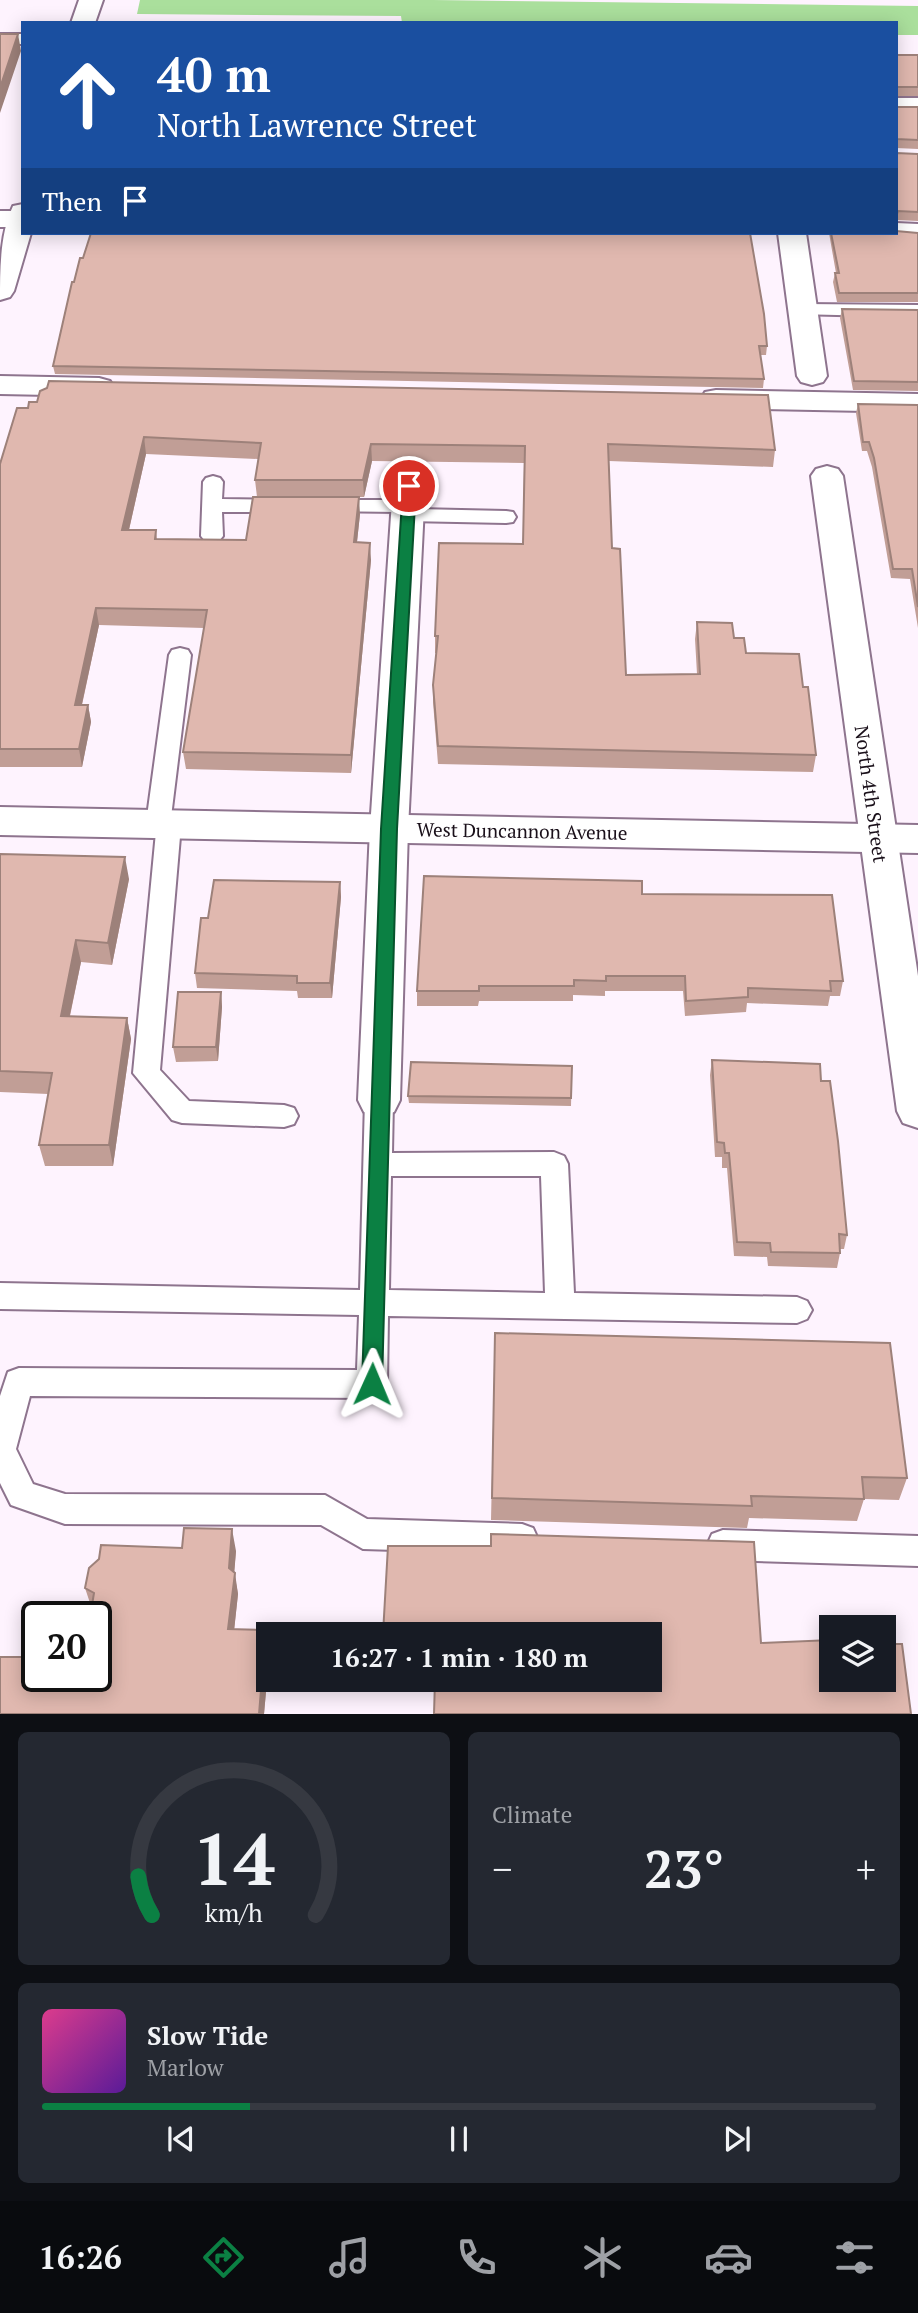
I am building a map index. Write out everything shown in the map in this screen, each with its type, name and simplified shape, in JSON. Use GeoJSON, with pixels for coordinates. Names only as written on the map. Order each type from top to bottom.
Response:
{"type":"FeatureCollection","features":[{"type":"Feature","properties":{"kind":"street"},"geometry":{"type":"LineString","coordinates":[[84,21],[91,0]]}},
{"type":"Feature","properties":{"kind":"street"},"geometry":{"type":"LineString","coordinates":[[898,106],[918,106]]}},
{"type":"Feature","properties":{"kind":"street"},"geometry":{"type":"LineString","coordinates":[[0,290],[17,217]]}},
{"type":"Feature","properties":{"kind":"street"},"geometry":{"type":"LineString","coordinates":[[898,231],[918,232]]}},
{"type":"Feature","properties":{"kind":"street"},"geometry":{"type":"LineString","coordinates":[[792,235],[812,376]]}},
{"type":"Feature","properties":{"kind":"street"},"geometry":{"type":"LineString","coordinates":[[0,385],[126,388]]}},
{"type":"Feature","properties":{"kind":"street"},"geometry":{"type":"LineString","coordinates":[[694,398],[918,402]]}},
{"type":"Feature","properties":{"kind":"street","name":"North 4th Street"},"geometry":{"type":"LineString","coordinates":[[827,476],[918,1111]]}},
{"type":"Feature","properties":{"kind":"street"},"geometry":{"type":"LineString","coordinates":[[379,1100],[389,829],[408,503]]}},
{"type":"Feature","properties":{"kind":"street","name":"West Duncannon Avenue"},"geometry":{"type":"LineString","coordinates":[[0,821],[918,839]]}},
{"type":"Feature","properties":{"kind":"lane"},"geometry":{"type":"LineString","coordinates":[[0,39],[21,39]]}},
{"type":"Feature","properties":{"kind":"lane"},"geometry":{"type":"LineString","coordinates":[[803,310],[918,312]]}},
{"type":"Feature","properties":{"kind":"lane"},"geometry":{"type":"LineString","coordinates":[[212,536],[213,482]]}},
{"type":"Feature","properties":{"kind":"lane"},"geometry":{"type":"LineString","coordinates":[[211,505],[408,503],[506,516]]}},
{"type":"Feature","properties":{"kind":"lane"},"geometry":{"type":"LineString","coordinates":[[180,654],[164,825],[146,1073],[182,1112],[284,1116]]}},
{"type":"Feature","properties":{"kind":"lane"},"geometry":{"type":"LineString","coordinates":[[379,1100],[372,1384],[19,1382],[0,1450],[22,1495],[65,1509],[325,1510],[363,1534],[557,1540]]}},
{"type":"Feature","properties":{"kind":"lane"},"geometry":{"type":"LineString","coordinates":[[378,1165],[554,1164],[560,1306]]}},
{"type":"Feature","properties":{"kind":"lane"},"geometry":{"type":"LineString","coordinates":[[0,1296],[797,1310]]}},
{"type":"Feature","properties":{"kind":"lane"},"geometry":{"type":"LineString","coordinates":[[696,1544],[918,1551]]}},
{"type":"Feature","properties":{"kind":"green space"},"geometry":{"type":"Polygon","coordinates":[[[140,0],[433,0],[918,6],[918,35],[898,35],[898,21],[402,21],[401,16],[137,14],[140,0]]]}},
{"type":"Feature","properties":{"kind":"building"},"geometry":{"type":"Polygon","coordinates":[[[0,34],[18,34],[0,88],[0,34]]]}},
{"type":"Feature","properties":{"kind":"building"},"geometry":{"type":"Polygon","coordinates":[[[898,55],[918,55],[918,87],[898,87],[898,55]]]}},
{"type":"Feature","properties":{"kind":"building"},"geometry":{"type":"Polygon","coordinates":[[[898,107],[918,107],[918,140],[898,139],[898,107]]]}},
{"type":"Feature","properties":{"kind":"building"},"geometry":{"type":"Polygon","coordinates":[[[898,153],[918,154],[918,212],[898,211],[898,153]]]}},
{"type":"Feature","properties":{"kind":"building"},"geometry":{"type":"Polygon","coordinates":[[[898,231],[918,233],[918,293],[839,293],[835,273],[839,273],[831,235],[898,235],[898,231]]]}},
{"type":"Feature","properties":{"kind":"building"},"geometry":{"type":"Polygon","coordinates":[[[90,235],[750,235],[764,314],[767,346],[759,346],[764,379],[53,366],[72,282],[80,258],[83,258],[90,235]]]}},
{"type":"Feature","properties":{"kind":"building"},"geometry":{"type":"Polygon","coordinates":[[[842,309],[918,310],[918,382],[854,381],[842,309]]]}},
{"type":"Feature","properties":{"kind":"building"},"geometry":{"type":"Polygon","coordinates":[[[49,381],[768,395],[775,450],[608,444],[612,548],[620,549],[626,675],[700,674],[697,622],[732,623],[734,638],[744,638],[746,653],[799,654],[803,687],[808,687],[816,755],[438,746],[433,685],[438,636],[435,636],[439,543],[523,544],[525,446],[371,444],[363,480],[255,480],[261,443],[144,437],[122,530],[156,530],[155,539],[246,540],[253,497],[359,497],[354,542],[370,543],[351,755],[183,752],[207,610],[96,608],[75,705],[88,705],[79,749],[0,749],[0,464],[17,408],[28,408],[29,402],[37,402],[40,391],[47,388],[49,381]]]}},
{"type":"Feature","properties":{"kind":"building"},"geometry":{"type":"Polygon","coordinates":[[[858,404],[918,405],[918,607],[912,569],[893,569],[874,458],[869,442],[863,442],[858,404]]]}},
{"type":"Feature","properties":{"kind":"building"},"geometry":{"type":"Polygon","coordinates":[[[0,854],[125,857],[108,943],[76,940],[61,1016],[127,1018],[109,1145],[39,1145],[52,1073],[0,1071],[0,854]]]}},
{"type":"Feature","properties":{"kind":"building"},"geometry":{"type":"Polygon","coordinates":[[[424,876],[642,881],[642,894],[832,895],[843,981],[830,981],[831,991],[748,988],[748,997],[686,1001],[685,976],[606,976],[606,981],[574,980],[574,986],[479,986],[479,991],[417,991],[424,876]]]}},
{"type":"Feature","properties":{"kind":"building"},"geometry":{"type":"Polygon","coordinates":[[[214,880],[340,882],[330,983],[297,983],[297,976],[195,973],[201,918],[208,918],[214,880]]]}},
{"type":"Feature","properties":{"kind":"building"},"geometry":{"type":"Polygon","coordinates":[[[178,992],[221,992],[216,1047],[173,1047],[178,992]]]}},
{"type":"Feature","properties":{"kind":"building"},"geometry":{"type":"Polygon","coordinates":[[[712,1060],[820,1064],[821,1081],[830,1081],[838,1141],[847,1235],[839,1234],[840,1253],[771,1252],[770,1243],[737,1242],[729,1153],[725,1153],[724,1143],[717,1142],[712,1060]]]}},
{"type":"Feature","properties":{"kind":"building"},"geometry":{"type":"Polygon","coordinates":[[[411,1062],[572,1066],[571,1098],[408,1096],[411,1062]]]}},
{"type":"Feature","properties":{"kind":"building"},"geometry":{"type":"Polygon","coordinates":[[[495,1333],[890,1343],[907,1478],[862,1477],[864,1499],[751,1496],[752,1506],[492,1498],[495,1333]]]}},
{"type":"Feature","properties":{"kind":"building"},"geometry":{"type":"Polygon","coordinates":[[[184,1528],[232,1529],[229,1568],[235,1573],[228,1629],[256,1630],[256,1692],[261,1692],[259,1714],[0,1714],[0,1657],[21,1657],[21,1692],[112,1692],[112,1601],[93,1601],[94,1593],[85,1588],[89,1568],[99,1559],[101,1545],[182,1548],[184,1528]]]}},
{"type":"Feature","properties":{"kind":"building"},"geometry":{"type":"Polygon","coordinates":[[[491,1534],[754,1542],[761,1643],[819,1641],[819,1692],[896,1692],[896,1644],[902,1644],[911,1714],[434,1714],[435,1692],[662,1692],[662,1622],[384,1622],[388,1546],[491,1546],[491,1534]]]}},
{"type":"Feature","properties":{"kind":"route"},"geometry":{"type":"LineString","coordinates":[[372,1384],[389,829],[409,486]]}}]}
